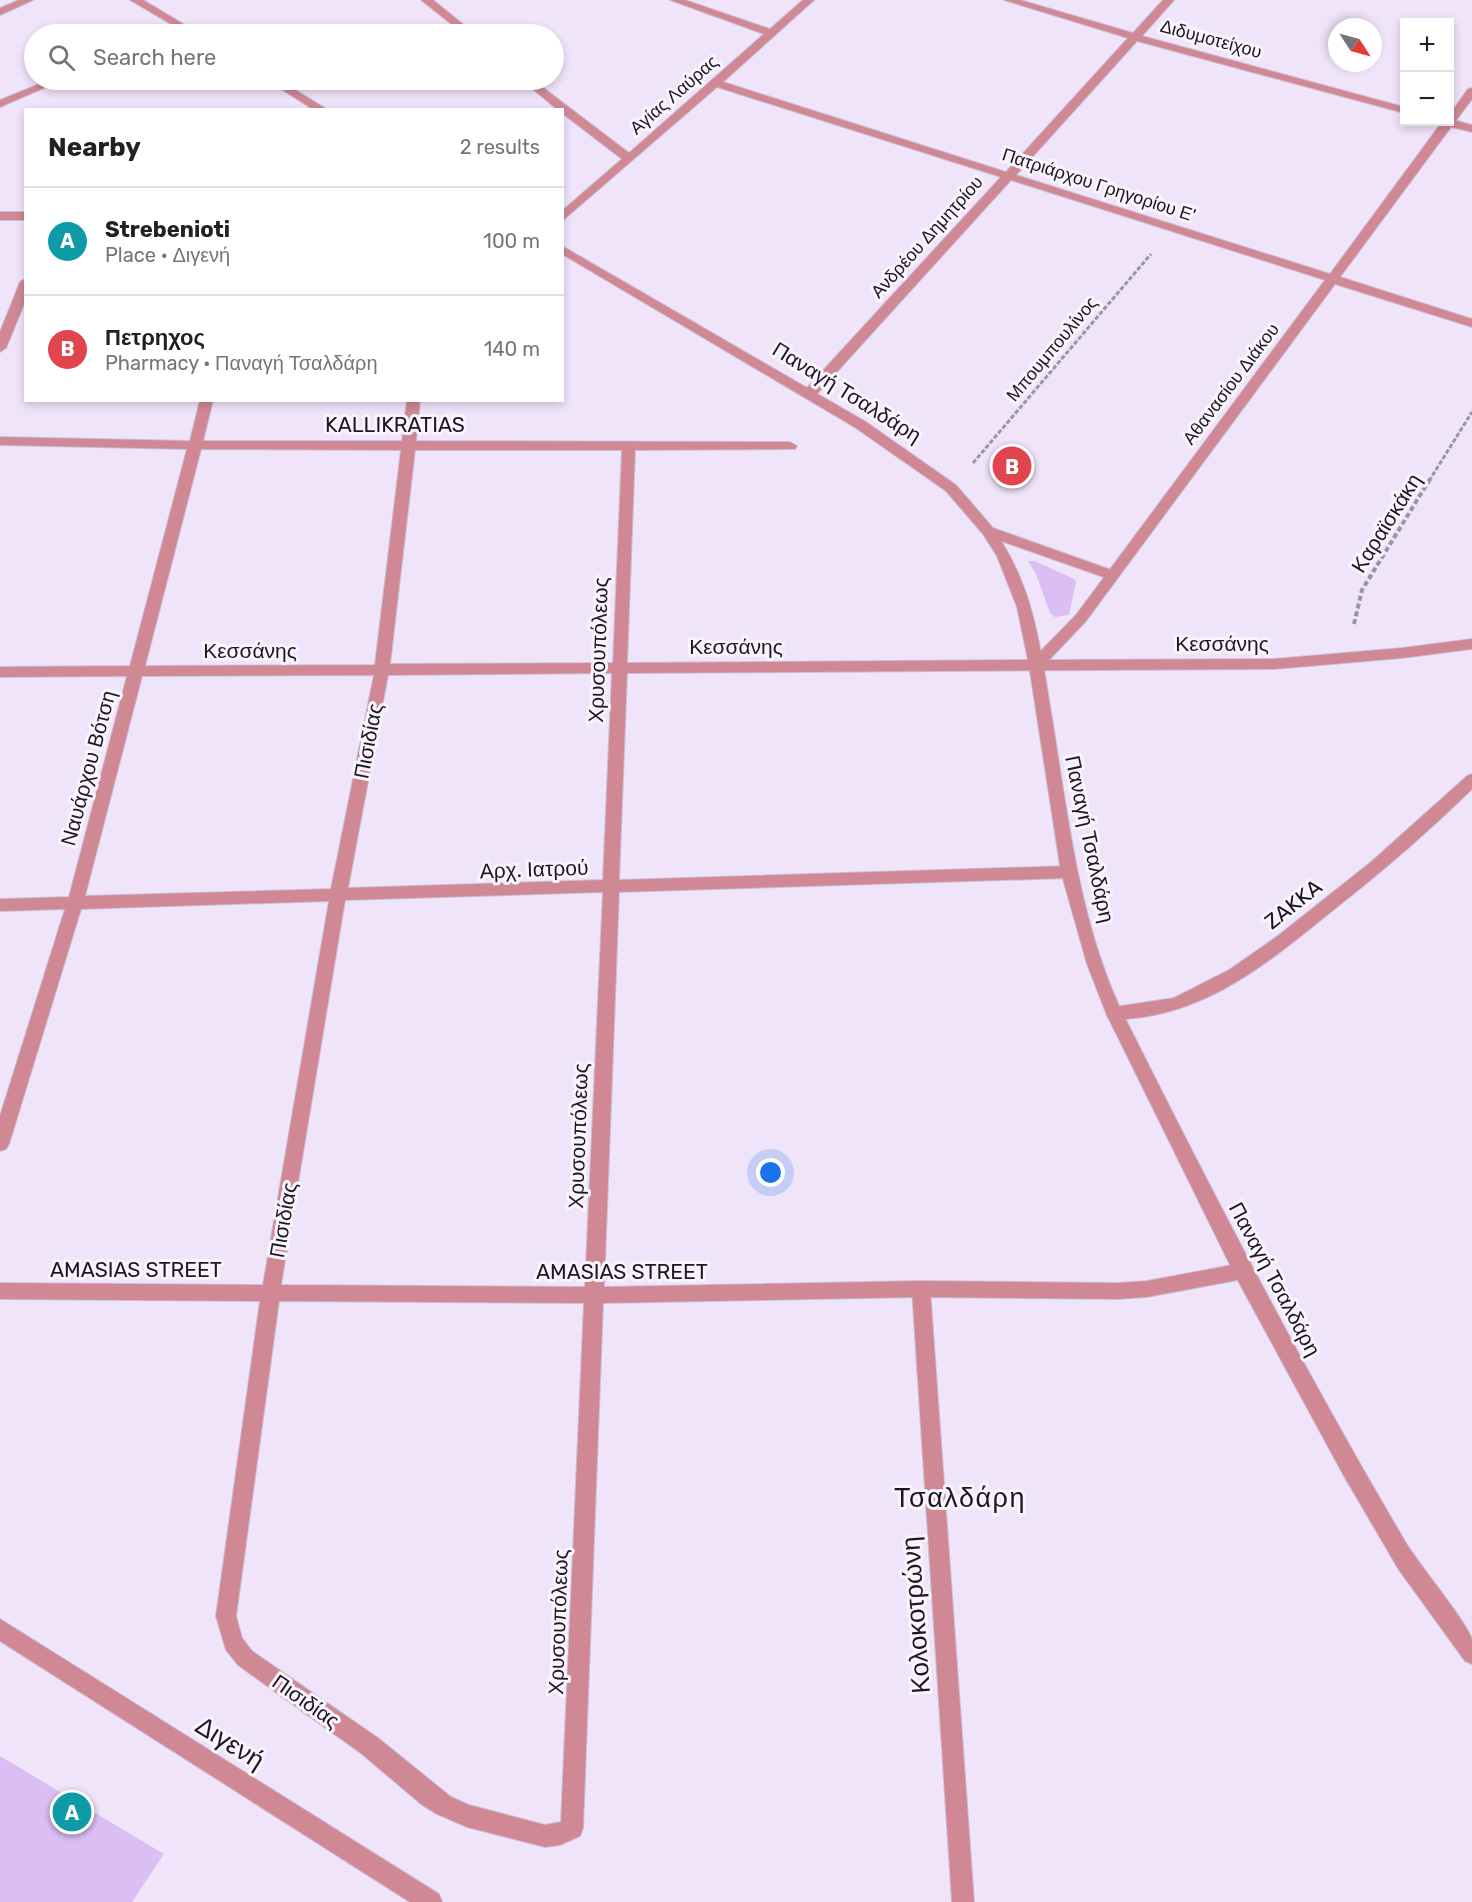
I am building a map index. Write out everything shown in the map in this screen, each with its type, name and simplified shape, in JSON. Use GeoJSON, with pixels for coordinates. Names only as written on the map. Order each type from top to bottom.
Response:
{"type":"FeatureCollection","features":[{"type":"Feature","properties":{"kind":"street"},"geometry":{"type":"LineString","coordinates":[[0,12],[28,0]]}},
{"type":"Feature","properties":{"kind":"street"},"geometry":{"type":"LineString","coordinates":[[135,0],[177,24]]}},
{"type":"Feature","properties":{"kind":"street"},"geometry":{"type":"LineString","coordinates":[[426,0],[457,24]]}},
{"type":"Feature","properties":{"kind":"street"},"geometry":{"type":"LineString","coordinates":[[675,0],[772,33]]}},
{"type":"Feature","properties":{"kind":"street","name":"Αγίας Λαύρας"},"geometry":{"type":"LineString","coordinates":[[564,216],[809,0]]}},
{"type":"Feature","properties":{"kind":"street","name":"Διδυμοτείχου"},"geometry":{"type":"LineString","coordinates":[[1009,0],[1135,37],[1400,109]]}},
{"type":"Feature","properties":{"kind":"street","name":"Ανδρέου Δημητρίου"},"geometry":{"type":"LineString","coordinates":[[810,393],[1169,0]]}},
{"type":"Feature","properties":{"kind":"street","name":"Πατριάρχου Γρηγορίου Ε'"},"geometry":{"type":"LineString","coordinates":[[715,84],[1472,323]]}},
{"type":"Feature","properties":{"kind":"street"},"geometry":{"type":"LineString","coordinates":[[0,104],[33,90]]}},
{"type":"Feature","properties":{"kind":"street"},"geometry":{"type":"LineString","coordinates":[[289,90],[320,108]]}},
{"type":"Feature","properties":{"kind":"street"},"geometry":{"type":"LineString","coordinates":[[540,90],[563,108]]}},
{"type":"Feature","properties":{"kind":"street","name":"Αθανασίου Διάκου"},"geometry":{"type":"LineString","coordinates":[[1454,115],[1472,91]]}},
{"type":"Feature","properties":{"kind":"street"},"geometry":{"type":"LineString","coordinates":[[564,109],[629,159]]}},
{"type":"Feature","properties":{"kind":"street"},"geometry":{"type":"LineString","coordinates":[[1454,124],[1472,129]]}},
{"type":"Feature","properties":{"kind":"street","name":"Αθανασίου Διάκου"},"geometry":{"type":"LineString","coordinates":[[1036,665],[1081,618],[1446,126]]}},
{"type":"Feature","properties":{"kind":"street"},"geometry":{"type":"LineString","coordinates":[[0,216],[24,216]]}},
{"type":"Feature","properties":{"kind":"street","name":"Παναγή Τσαλδάρη"},"geometry":{"type":"LineString","coordinates":[[564,250],[810,393],[901,451],[951,488],[988,531],[1004,556],[1024,608],[1036,665],[1069,872],[1095,964],[1114,1013],[1243,1271],[1351,1469],[1406,1563],[1472,1654]]}},
{"type":"Feature","properties":{"kind":"street"},"geometry":{"type":"LineString","coordinates":[[0,348],[24,287]]}},
{"type":"Feature","properties":{"kind":"street","name":"Ναυάρχου Βότση"},"geometry":{"type":"LineString","coordinates":[[0,1144],[75,903],[206,402]]}},
{"type":"Feature","properties":{"kind":"street","name":"Πισιδίας"},"geometry":{"type":"LineString","coordinates":[[414,402],[382,670],[338,896],[271,1292],[227,1595],[226,1616],[233,1643],[245,1658],[370,1746],[429,1796],[443,1805],[466,1816],[545,1836],[561,1834],[572,1828]]}},
{"type":"Feature","properties":{"kind":"street","name":"KALLIKRATIAS"},"geometry":{"type":"LineString","coordinates":[[0,441],[194,445],[790,446]]}},
{"type":"Feature","properties":{"kind":"street","name":"Χρυσουπόλεως"},"geometry":{"type":"LineString","coordinates":[[572,1828],[629,446]]}},
{"type":"Feature","properties":{"kind":"street"},"geometry":{"type":"LineString","coordinates":[[988,531],[1112,575]]}},
{"type":"Feature","properties":{"kind":"street","name":"Κεσσάνης"},"geometry":{"type":"LineString","coordinates":[[0,672],[1274,664],[1345,659],[1472,644]]}},
{"type":"Feature","properties":{"kind":"street","name":"ZAKKA"},"geometry":{"type":"LineString","coordinates":[[1114,1013],[1142,1011],[1181,1003],[1229,980],[1279,944],[1380,864],[1472,780]]}},
{"type":"Feature","properties":{"kind":"street","name":"Αρχ. Ιατρού"},"geometry":{"type":"LineString","coordinates":[[0,905],[1069,872]]}},
{"type":"Feature","properties":{"kind":"street","name":"AMASIAS STREET"},"geometry":{"type":"LineString","coordinates":[[0,1291],[594,1295],[921,1289],[1118,1291],[1147,1289],[1243,1271]]}},
{"type":"Feature","properties":{"kind":"street","name":"Κολοκοτρώνη"},"geometry":{"type":"LineString","coordinates":[[921,1289],[963,1902]]}},
{"type":"Feature","properties":{"kind":"street","name":"Διγενή"},"geometry":{"type":"LineString","coordinates":[[0,1629],[431,1902]]}},
{"type":"Feature","properties":{"kind":"path","name":"Μπουμπουλίνος"},"geometry":{"type":"LineString","coordinates":[[951,488],[1173,228]]}},
{"type":"Feature","properties":{"kind":"path","name":"Καραϊσκάκη"},"geometry":{"type":"LineString","coordinates":[[1345,659],[1362,590],[1472,412]]}},
{"type":"Feature","properties":{"kind":"shaded area"},"geometry":{"type":"Polygon","coordinates":[[[1028,561],[1035,561],[1074,579],[1076,582],[1069,615],[1055,617],[1050,613],[1036,574],[1028,561]]]}},
{"type":"Feature","properties":{"kind":"shaded area"},"geometry":{"type":"Polygon","coordinates":[[[0,1756],[164,1854],[132,1902],[0,1902],[0,1756]]]}},
{"type":"Feature","properties":{"kind":"place","name":"Πετρηχος"},"geometry":{"type":"Point","coordinates":[1012,466]}},
{"type":"Feature","properties":{"kind":"place","name":"Strebenioti"},"geometry":{"type":"Point","coordinates":[72,1812]}},
{"type":"Feature","properties":{"kind":"district","name":"Τσαλδάρη"},"geometry":{"type":"Point","coordinates":[960,1498]}}]}
